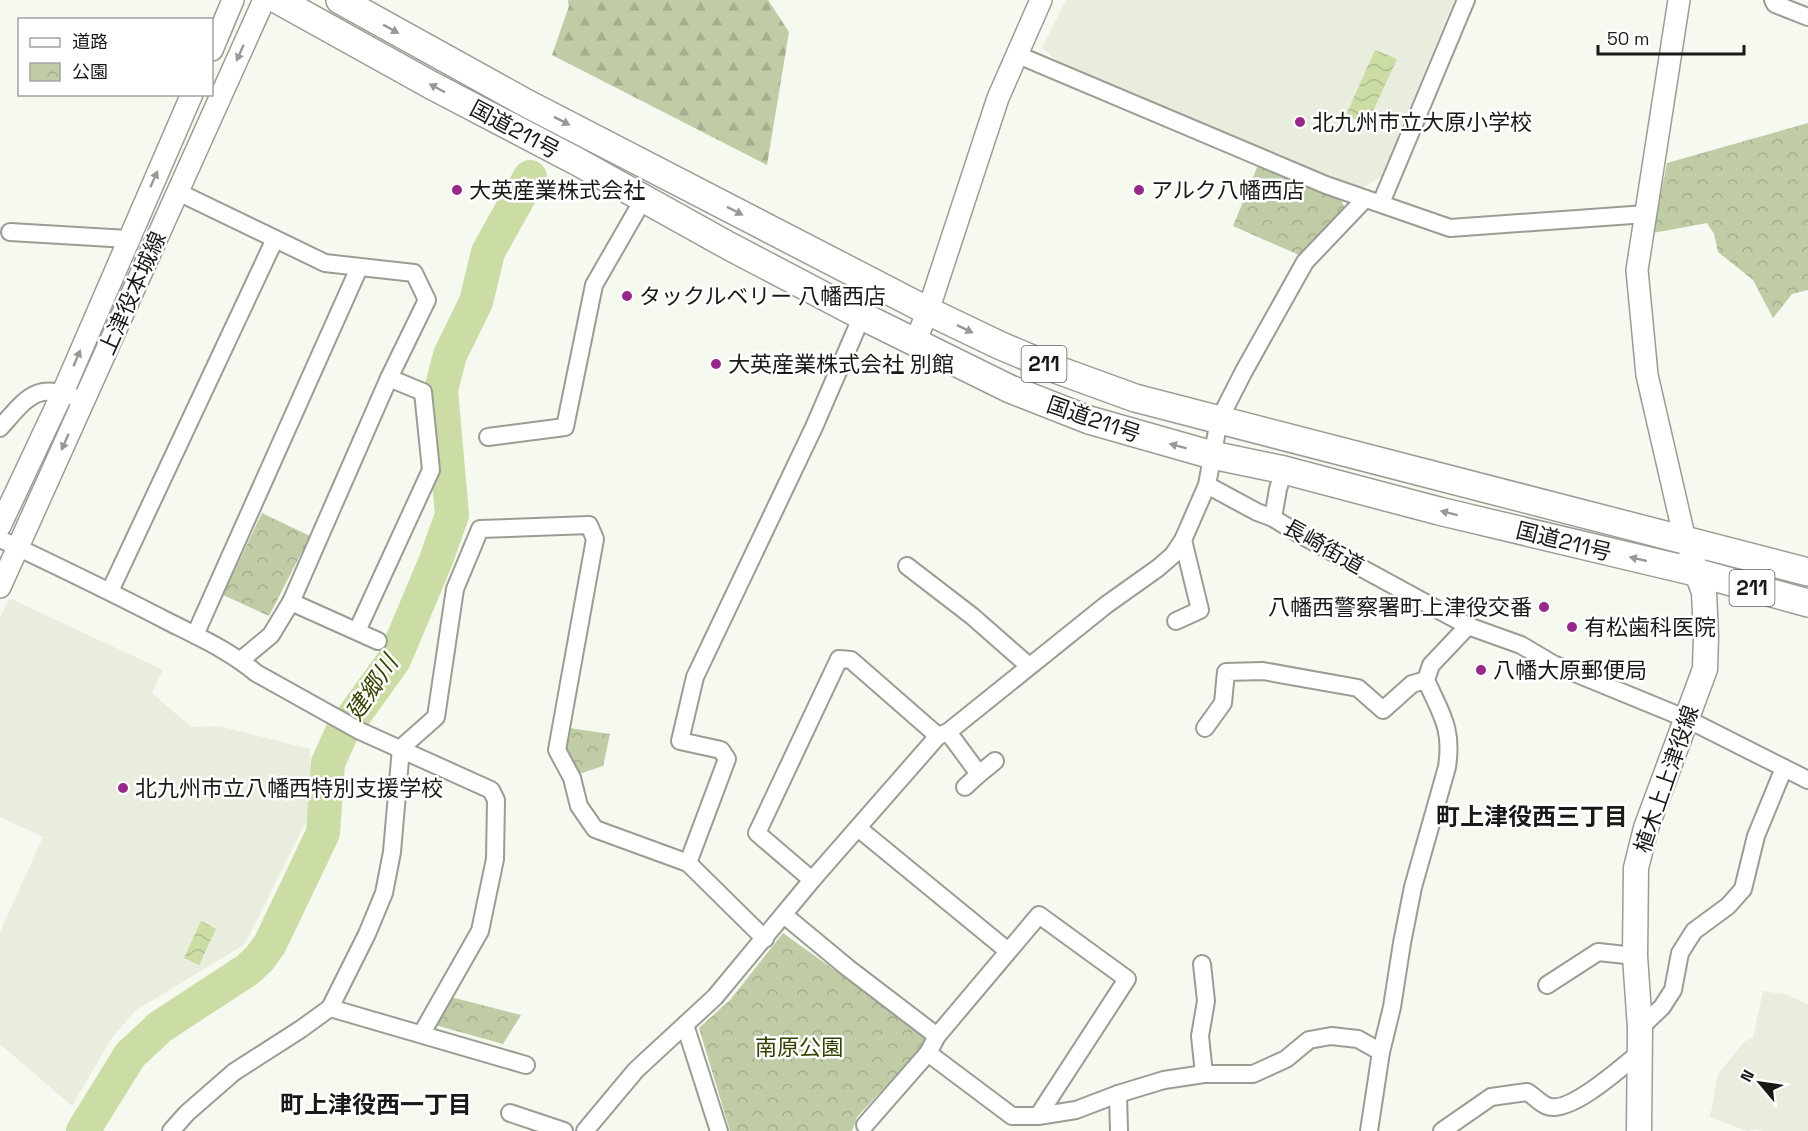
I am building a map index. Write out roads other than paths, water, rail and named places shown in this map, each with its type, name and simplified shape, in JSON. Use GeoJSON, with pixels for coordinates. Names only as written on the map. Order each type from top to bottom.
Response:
{"type":"FeatureCollection","features":[{"type":"Feature","properties":{"kind":"highway","name":"国道211号"},"geometry":{"type":"LineString","coordinates":[[278,0],[729,246],[862,316],[1010,389],[1089,420],[1212,455],[1284,470],[1695,572],[1808,603]]}},
{"type":"Feature","properties":{"kind":"highway","name":"国道211号"},"geometry":{"type":"LineString","coordinates":[[340,0],[536,108],[928,311],[1058,370],[1135,398],[1808,572]]}},
{"type":"Feature","properties":{"kind":"main road","name":"植木上上津役線"},"geometry":{"type":"LineString","coordinates":[[1640,1131],[1640,1028],[1635,956],[1636,868],[1646,828],[1705,669],[1704,592],[1685,540]]}},
{"type":"Feature","properties":{"kind":"street"},"geometry":{"type":"LineString","coordinates":[[213,48],[233,0]]}},
{"type":"Feature","properties":{"kind":"street","name":"上津役本城線"},"geometry":{"type":"LineString","coordinates":[[0,587],[9,543],[84,401],[264,0]]}},
{"type":"Feature","properties":{"kind":"street"},"geometry":{"type":"LineString","coordinates":[[915,342],[928,311],[998,98],[1041,0]]}},
{"type":"Feature","properties":{"kind":"street"},"geometry":{"type":"LineString","coordinates":[[585,1131],[636,1070],[715,996],[812,880],[943,734],[1173,555],[1183,540],[1207,484],[1219,420],[1244,371],[1305,262],[1373,201],[1466,0]]}},
{"type":"Feature","properties":{"kind":"street"},"geometry":{"type":"LineString","coordinates":[[1679,0],[1637,270],[1647,375],[1685,540]]}},
{"type":"Feature","properties":{"kind":"street"},"geometry":{"type":"LineString","coordinates":[[1773,0],[1775,4],[1808,18]]}},
{"type":"Feature","properties":{"kind":"street"},"geometry":{"type":"LineString","coordinates":[[1018,56],[1326,185],[1450,228],[1646,214]]}},
{"type":"Feature","properties":{"kind":"street","name":"上津役本城線"},"geometry":{"type":"LineString","coordinates":[[0,526],[63,392],[191,96]]}},
{"type":"Feature","properties":{"kind":"street"},"geometry":{"type":"LineString","coordinates":[[178,192],[325,263],[414,273],[427,300],[388,378],[291,602],[271,634],[241,660]]}},
{"type":"Feature","properties":{"kind":"street"},"geometry":{"type":"LineString","coordinates":[[488,437],[565,427],[594,285],[644,198]]}},
{"type":"Feature","properties":{"kind":"street"},"geometry":{"type":"LineString","coordinates":[[10,232],[128,239]]}},
{"type":"Feature","properties":{"kind":"street"},"geometry":{"type":"LineString","coordinates":[[110,591],[275,239]]}},
{"type":"Feature","properties":{"kind":"street"},"geometry":{"type":"LineString","coordinates":[[195,635],[359,268]]}},
{"type":"Feature","properties":{"kind":"street"},"geometry":{"type":"LineString","coordinates":[[687,863],[727,759],[721,750],[680,741],[695,677],[814,428],[862,316]]}},
{"type":"Feature","properties":{"kind":"street"},"geometry":{"type":"LineString","coordinates":[[357,631],[431,470],[423,392],[388,378]]}},
{"type":"Feature","properties":{"kind":"street"},"geometry":{"type":"LineString","coordinates":[[0,428],[26,398],[42,391],[63,392],[84,401]]}},
{"type":"Feature","properties":{"kind":"street","name":"長崎街道"},"geometry":{"type":"LineString","coordinates":[[1284,470],[1273,518],[1468,626],[1521,645],[1553,664],[1687,719],[1808,779]]}},
{"type":"Feature","properties":{"kind":"street"},"geometry":{"type":"LineString","coordinates":[[1207,484],[1257,512],[1273,518]]}},
{"type":"Feature","properties":{"kind":"street"},"geometry":{"type":"LineString","coordinates":[[171,1131],[187,1113],[234,1072],[330,1008],[367,934],[384,893],[392,852],[401,748],[436,717],[455,589],[480,529],[590,525],[595,539],[558,750],[572,778],[579,806],[595,829],[687,863],[765,939]]}},
{"type":"Feature","properties":{"kind":"street"},"geometry":{"type":"LineString","coordinates":[[1176,621],[1200,610],[1183,540]]}},
{"type":"Feature","properties":{"kind":"street"},"geometry":{"type":"LineString","coordinates":[[9,543],[195,635],[356,728],[491,790],[496,800],[495,859],[480,931],[422,1034]]}},
{"type":"Feature","properties":{"kind":"street"},"geometry":{"type":"LineString","coordinates":[[907,566],[972,616],[1029,666]]}},
{"type":"Feature","properties":{"kind":"street"},"geometry":{"type":"LineString","coordinates":[[291,602],[378,641]]}},
{"type":"Feature","properties":{"kind":"street"},"geometry":{"type":"LineString","coordinates":[[1369,1131],[1381,1052],[1392,1007],[1413,887],[1447,768],[1450,748],[1447,726],[1426,680],[1431,665],[1468,626]]}},
{"type":"Feature","properties":{"kind":"street"},"geometry":{"type":"LineString","coordinates":[[812,880],[757,832],[839,659],[851,660],[943,734],[979,774]]}},
{"type":"Feature","properties":{"kind":"street"},"geometry":{"type":"LineString","coordinates":[[1205,728],[1223,703],[1226,672],[1263,671],[1358,688],[1383,710],[1412,684],[1426,680]]}},
{"type":"Feature","properties":{"kind":"street"},"geometry":{"type":"LineString","coordinates":[[965,787],[995,761]]}},
{"type":"Feature","properties":{"kind":"street"},"geometry":{"type":"LineString","coordinates":[[1640,1028],[1662,1006],[1673,990],[1680,953],[1694,931],[1728,906],[1743,889],[1756,836],[1784,768]]}},
{"type":"Feature","properties":{"kind":"street"},"geometry":{"type":"LineString","coordinates":[[858,828],[1008,951]]}},
{"type":"Feature","properties":{"kind":"street"},"geometry":{"type":"LineString","coordinates":[[784,915],[848,968],[937,1036]]}},
{"type":"Feature","properties":{"kind":"street"},"geometry":{"type":"LineString","coordinates":[[865,1125],[928,1053],[937,1036],[1039,915],[1127,979],[1038,1116]]}},
{"type":"Feature","properties":{"kind":"street"},"geometry":{"type":"LineString","coordinates":[[1547,985],[1598,952],[1635,956]]}},
{"type":"Feature","properties":{"kind":"street"},"geometry":{"type":"LineString","coordinates":[[1202,964],[1206,1001],[1200,1036],[1204,1074]]}},
{"type":"Feature","properties":{"kind":"street"},"geometry":{"type":"LineString","coordinates":[[330,1008],[526,1065]]}},
{"type":"Feature","properties":{"kind":"street"},"geometry":{"type":"LineString","coordinates":[[685,1026],[719,1131]]}},
{"type":"Feature","properties":{"kind":"street"},"geometry":{"type":"LineString","coordinates":[[928,1053],[1012,1116],[1038,1116],[1076,1110],[1164,1080],[1204,1074],[1253,1074],[1286,1059],[1309,1040],[1331,1036],[1358,1039],[1381,1052]]}},
{"type":"Feature","properties":{"kind":"street"},"geometry":{"type":"LineString","coordinates":[[1442,1131],[1491,1097],[1527,1092],[1548,1107],[1568,1106],[1605,1081],[1639,1053]]}},
{"type":"Feature","properties":{"kind":"street"},"geometry":{"type":"LineString","coordinates":[[1118,1094],[1119,1131]]}},
{"type":"Feature","properties":{"kind":"street"},"geometry":{"type":"LineString","coordinates":[[510,1113],[564,1131]]}},
{"type":"Feature","properties":{"kind":"water"},"geometry":{"type":"Polygon","coordinates":[[[1375,50],[1397,59],[1367,124],[1346,115],[1375,50]]]}},
{"type":"Feature","properties":{"kind":"water"},"geometry":{"type":"Polygon","coordinates":[[[201,921],[216,929],[199,965],[184,958],[201,921]]]}},
{"type":"Feature","properties":{"kind":"waterway","name":"建郷川"},"geometry":{"type":"LineString","coordinates":[[83,1131],[130,1055],[160,1027],[247,970],[259,959],[270,944],[323,833],[328,763],[342,732],[394,660],[436,560],[452,515],[441,390],[450,355],[476,302],[488,252],[530,177]]}},
{"type":"Feature","properties":{"kind":"place","name":"北九州市立大原小学校"},"geometry":{"type":"Point","coordinates":[1300,122]}},
{"type":"Feature","properties":{"kind":"place","name":"大英産業株式会社"},"geometry":{"type":"Point","coordinates":[457,190]}},
{"type":"Feature","properties":{"kind":"place","name":"アルク八幡西店"},"geometry":{"type":"Point","coordinates":[1139,190]}},
{"type":"Feature","properties":{"kind":"place","name":"タックルベリー 八幡西店"},"geometry":{"type":"Point","coordinates":[627,296]}},
{"type":"Feature","properties":{"kind":"place","name":"大英産業株式会社 別館"},"geometry":{"type":"Point","coordinates":[716,364]}},
{"type":"Feature","properties":{"kind":"place","name":"八幡西警察署町上津役交番"},"geometry":{"type":"Point","coordinates":[1544,607]}},
{"type":"Feature","properties":{"kind":"place","name":"有松歯科医院"},"geometry":{"type":"Point","coordinates":[1572,627]}},
{"type":"Feature","properties":{"kind":"place","name":"八幡大原郵便局"},"geometry":{"type":"Point","coordinates":[1481,670]}},
{"type":"Feature","properties":{"kind":"place","name":"北九州市立八幡西特別支援学校"},"geometry":{"type":"Point","coordinates":[123,788]}},
{"type":"Feature","properties":{"kind":"district","name":"町上津役西三丁目"},"geometry":{"type":"Point","coordinates":[1532,817]}},
{"type":"Feature","properties":{"kind":"district","name":"町上津役西一丁目"},"geometry":{"type":"Point","coordinates":[376,1105]}},
{"type":"Feature","properties":{"kind":"park label","name":"南原公園"},"geometry":{"type":"Point","coordinates":[799,1047]}}]}
